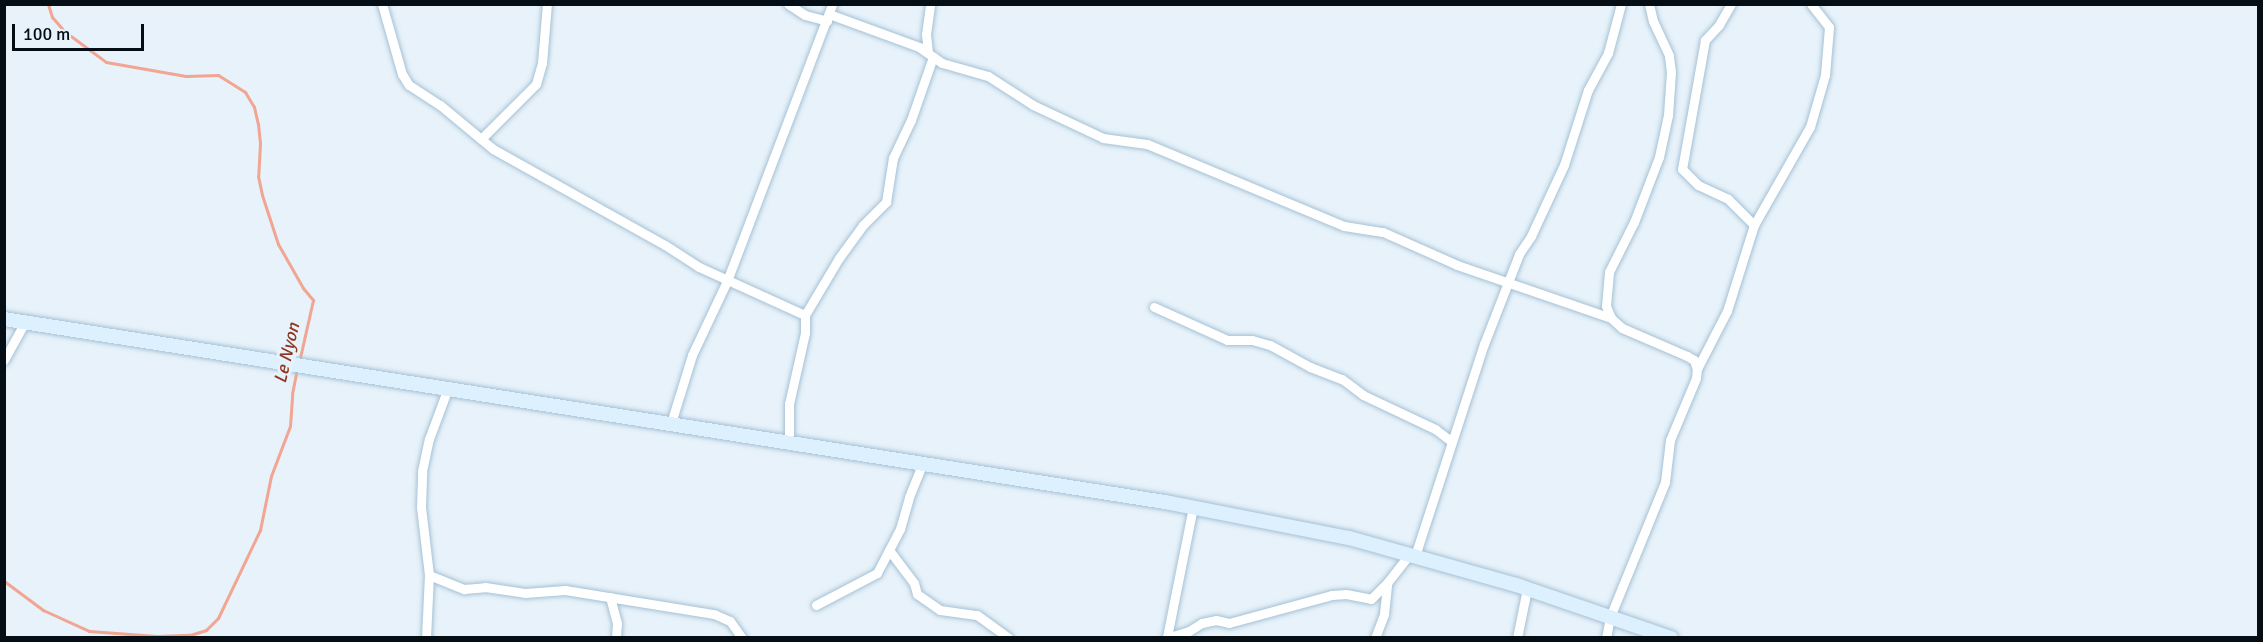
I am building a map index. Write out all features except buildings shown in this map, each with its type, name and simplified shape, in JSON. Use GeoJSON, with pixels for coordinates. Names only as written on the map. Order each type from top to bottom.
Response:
{"type":"FeatureCollection","features":[{"type":"Feature","properties":{"kind":"main road"},"geometry":{"type":"LineString","coordinates":[[4,319],[789,441],[1193,507],[1349,538],[1527,589],[1671,638]]}},
{"type":"Feature","properties":{"kind":"street"},"geometry":{"type":"LineString","coordinates":[[382,4],[402,74],[408,85],[440,105],[509,160],[727,281],[805,315]]}},
{"type":"Feature","properties":{"kind":"street"},"geometry":{"type":"LineString","coordinates":[[481,139],[536,84],[542,63],[547,4]]}},
{"type":"Feature","properties":{"kind":"street"},"geometry":{"type":"LineString","coordinates":[[788,4],[805,15],[829,13],[919,47],[942,63],[988,76],[1033,105],[1103,138],[1147,144],[1344,226],[1383,232],[1457,266],[1611,318],[1622,328],[1694,360],[1697,369]]}},
{"type":"Feature","properties":{"kind":"street"},"geometry":{"type":"LineString","coordinates":[[789,441],[789,404],[805,333],[805,315],[839,258],[863,225],[886,202],[893,158],[911,120],[930,55],[926,34],[930,4]]}},
{"type":"Feature","properties":{"kind":"street"},"geometry":{"type":"LineString","coordinates":[[1193,507],[1166,637],[1189,631],[1202,623],[1216,620],[1229,623],[1332,595],[1346,594],[1371,599],[1412,556],[1447,465],[1452,442],[1508,283],[1519,254],[1531,236],[1564,165],[1588,90],[1608,53],[1621,4]]}},
{"type":"Feature","properties":{"kind":"street"},"geometry":{"type":"LineString","coordinates":[[1611,318],[1606,306],[1609,272],[1659,157],[1668,115],[1671,72],[1669,56],[1653,21],[1649,4]]}},
{"type":"Feature","properties":{"kind":"street"},"geometry":{"type":"LineString","coordinates":[[1731,4],[1719,25],[1705,40],[1682,169],[1698,185],[1728,199],[1754,225]]}},
{"type":"Feature","properties":{"kind":"street"},"geometry":{"type":"LineString","coordinates":[[1606,638],[1610,617],[1665,482],[1670,440],[1696,378],[1697,369],[1727,311],[1754,225],[1810,127],[1825,75],[1829,27],[1811,4]]}},
{"type":"Feature","properties":{"kind":"street"},"geometry":{"type":"LineString","coordinates":[[671,423],[692,355],[727,281],[829,13]]}},
{"type":"Feature","properties":{"kind":"street"},"geometry":{"type":"LineString","coordinates":[[1154,308],[1227,340],[1252,340],[1270,345],[1435,429],[1452,442]]}},
{"type":"Feature","properties":{"kind":"street"},"geometry":{"type":"LineString","coordinates":[[4,360],[25,322]]}},
{"type":"Feature","properties":{"kind":"street"},"geometry":{"type":"LineString","coordinates":[[426,638],[429,575],[421,507],[422,471],[429,439],[448,388]]}},
{"type":"Feature","properties":{"kind":"street"},"geometry":{"type":"LineString","coordinates":[[816,605],[877,573],[900,529],[909,497],[923,463]]}},
{"type":"Feature","properties":{"kind":"street"},"geometry":{"type":"LineString","coordinates":[[889,550],[914,583],[917,594],[940,610],[977,615],[1009,638]]}},
{"type":"Feature","properties":{"kind":"street"},"geometry":{"type":"LineString","coordinates":[[429,575],[464,589],[485,587],[525,593],[565,590],[714,614],[730,621],[742,638]]}},
{"type":"Feature","properties":{"kind":"street"},"geometry":{"type":"LineString","coordinates":[[1376,638],[1384,614],[1387,583]]}},
{"type":"Feature","properties":{"kind":"street"},"geometry":{"type":"LineString","coordinates":[[1517,638],[1527,589]]}},
{"type":"Feature","properties":{"kind":"street"},"geometry":{"type":"LineString","coordinates":[[610,597],[618,623],[616,638]]}},
{"type":"Feature","properties":{"kind":"waterway","name":"Le Nyon"},"geometry":{"type":"LineString","coordinates":[[48,4],[52,17],[64,31],[106,62],[186,76],[218,75],[245,92],[254,107],[258,124],[260,143],[258,176],[278,244],[303,288],[313,300],[299,362]]}},
{"type":"Feature","properties":{"kind":"waterway","name":"Le Nyon"},"geometry":{"type":"LineString","coordinates":[[4,581],[43,610],[89,631],[157,636],[190,635],[206,630],[218,618],[260,530],[271,476],[290,426],[292,394],[297,368]]}}]}
